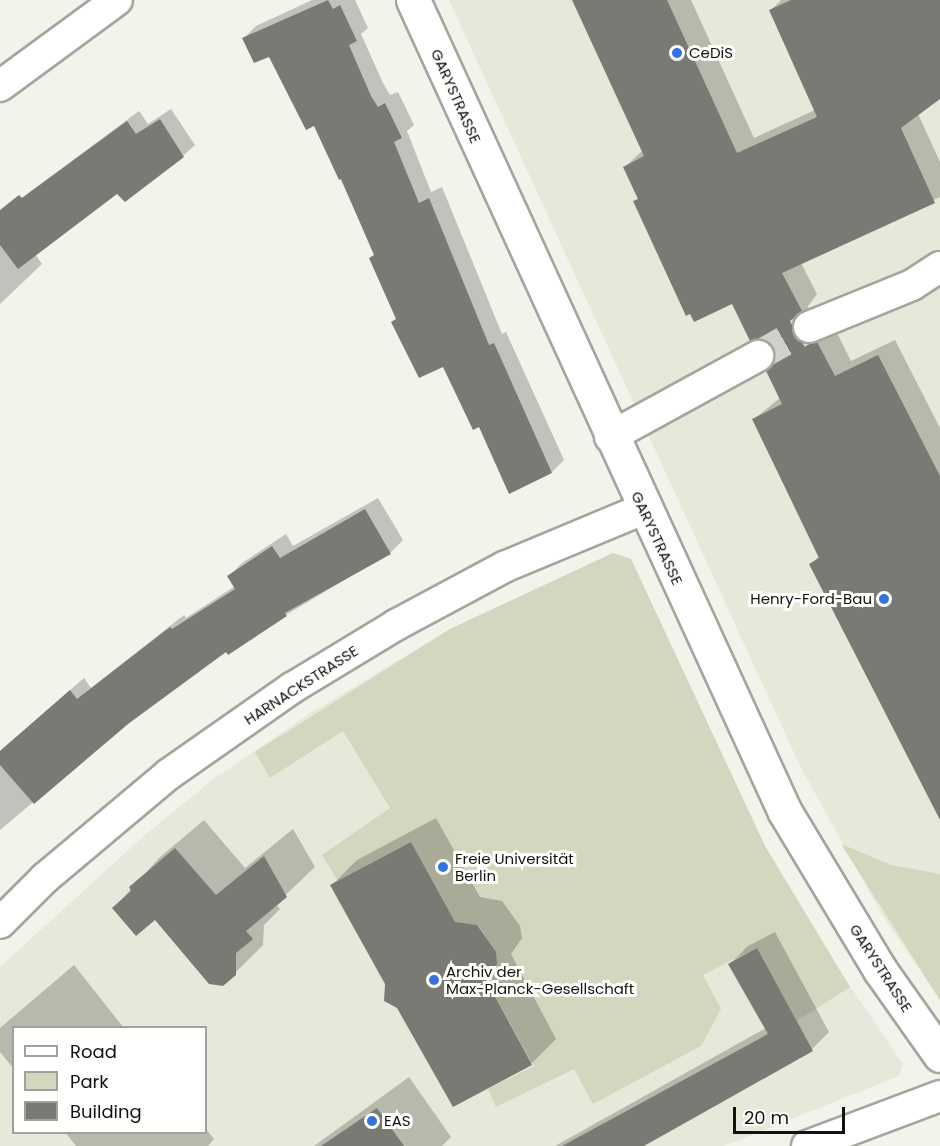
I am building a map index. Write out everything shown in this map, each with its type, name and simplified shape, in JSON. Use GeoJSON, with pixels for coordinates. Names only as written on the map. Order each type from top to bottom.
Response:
{"type":"FeatureCollection","features":[{"type":"Feature","properties":{"kind":"street"},"geometry":{"type":"LineString","coordinates":[[0,86],[117,0]]}},
{"type":"Feature","properties":{"kind":"street","name":"GARYSTRASSE"},"geometry":{"type":"LineString","coordinates":[[412,0],[643,509],[785,812],[880,970],[940,1055]]}},
{"type":"Feature","properties":{"kind":"street"},"geometry":{"type":"LineString","coordinates":[[809,327],[912,285],[940,267]]}},
{"type":"Feature","properties":{"kind":"street"},"geometry":{"type":"LineString","coordinates":[[610,437],[758,356]]}},
{"type":"Feature","properties":{"kind":"street","name":"HARNACKSTRASSE"},"geometry":{"type":"LineString","coordinates":[[0,923],[45,878],[169,774],[292,688],[396,625],[504,567],[643,509]]}},
{"type":"Feature","properties":{"kind":"street"},"geometry":{"type":"LineString","coordinates":[[807,1146],[940,1096]]}},
{"type":"Feature","properties":{"kind":"shaded area"},"geometry":{"type":"Polygon","coordinates":[[[449,0],[940,0],[940,1000],[881,913],[800,766],[449,0]]]}},
{"type":"Feature","properties":{"kind":"shaded area","name":"Freie Universität Berlin"},"geometry":{"type":"Polygon","coordinates":[[[613,553],[631,559],[765,846],[841,973],[903,1064],[899,1076],[724,1146],[0,1146],[0,967],[146,834],[211,781],[309,714],[450,629],[613,553]]]}},
{"type":"Feature","properties":{"kind":"green space"},"geometry":{"type":"Polygon","coordinates":[[[613,553],[631,559],[765,846],[850,987],[797,1021],[756,948],[703,975],[721,1009],[701,1046],[593,1104],[574,1069],[496,1107],[488,1089],[534,1066],[482,972],[491,973],[497,964],[484,932],[477,925],[460,931],[411,842],[338,881],[322,855],[390,808],[343,731],[270,778],[255,752],[450,629],[613,553]]]}},
{"type":"Feature","properties":{"kind":"green space"},"geometry":{"type":"Polygon","coordinates":[[[841,844],[891,865],[940,874],[940,1000],[841,844]]]}},
{"type":"Feature","properties":{"kind":"building"},"geometry":{"type":"Polygon","coordinates":[[[328,0],[333,9],[340,5],[357,41],[349,45],[371,96],[378,107],[385,103],[402,138],[394,142],[419,203],[429,198],[489,345],[494,343],[552,473],[509,494],[479,427],[473,430],[443,367],[419,378],[391,322],[396,319],[369,258],[374,255],[341,179],[339,180],[314,126],[306,130],[269,57],[254,63],[242,38],[328,0]]]}},
{"type":"Feature","properties":{"kind":"building"},"geometry":{"type":"Polygon","coordinates":[[[572,0],[667,0],[737,153],[817,117],[769,10],[791,0],[940,0],[940,99],[901,128],[935,203],[782,273],[802,311],[792,324],[798,340],[817,342],[835,376],[878,355],[940,476],[940,820],[809,564],[819,558],[752,419],[782,404],[766,371],[773,364],[773,348],[766,341],[750,341],[732,304],[694,322],[690,314],[686,316],[633,201],[638,199],[623,167],[644,156],[572,0]]]}},
{"type":"Feature","properties":{"kind":"building"},"geometry":{"type":"Polygon","coordinates":[[[160,119],[184,157],[125,202],[117,194],[18,269],[0,245],[0,210],[19,195],[22,198],[127,121],[136,134],[160,119]]]}},
{"type":"Feature","properties":{"kind":"building"},"geometry":{"type":"Polygon","coordinates":[[[365,509],[391,554],[285,613],[287,616],[228,655],[226,652],[128,724],[34,804],[0,765],[0,751],[70,690],[77,699],[170,627],[172,629],[235,589],[227,576],[272,546],[280,558],[365,509]]]}},
{"type":"Feature","properties":{"kind":"building","name":"Archiv der Max-Planck-Gesellschaft"},"geometry":{"type":"Polygon","coordinates":[[[411,842],[455,922],[477,925],[496,952],[497,964],[486,980],[532,1065],[453,1107],[397,1008],[384,1001],[385,984],[330,885],[411,842]]]}},
{"type":"Feature","properties":{"kind":"building"},"geometry":{"type":"Polygon","coordinates":[[[175,848],[216,895],[264,856],[287,897],[246,931],[253,939],[236,953],[236,975],[223,986],[209,984],[155,920],[136,936],[112,908],[131,891],[129,887],[175,848]]]}},
{"type":"Feature","properties":{"kind":"building"},"geometry":{"type":"Polygon","coordinates":[[[757,948],[813,1051],[644,1146],[562,1146],[768,1034],[728,964],[757,948]]]}},
{"type":"Feature","properties":{"kind":"building","name":"EAS"},"geometry":{"type":"Polygon","coordinates":[[[377,1108],[404,1146],[321,1146],[377,1108]]]}},
{"type":"Feature","properties":{"kind":"tunnel"},"geometry":{"type":"LineString","coordinates":[[758,356],[809,327]]}},
{"type":"Feature","properties":{"kind":"place","name":"CeDiS"},"geometry":{"type":"Point","coordinates":[677,53]}},
{"type":"Feature","properties":{"kind":"place","name":"Henry-Ford-Bau"},"geometry":{"type":"Point","coordinates":[884,599]}},
{"type":"Feature","properties":{"kind":"place","name":"Freie Universität Berlin"},"geometry":{"type":"Point","coordinates":[443,867]}},
{"type":"Feature","properties":{"kind":"place","name":"Archiv der Max-Planck-Gesellschaft"},"geometry":{"type":"Point","coordinates":[434,980]}},
{"type":"Feature","properties":{"kind":"place","name":"EAS"},"geometry":{"type":"Point","coordinates":[372,1121]}}]}
